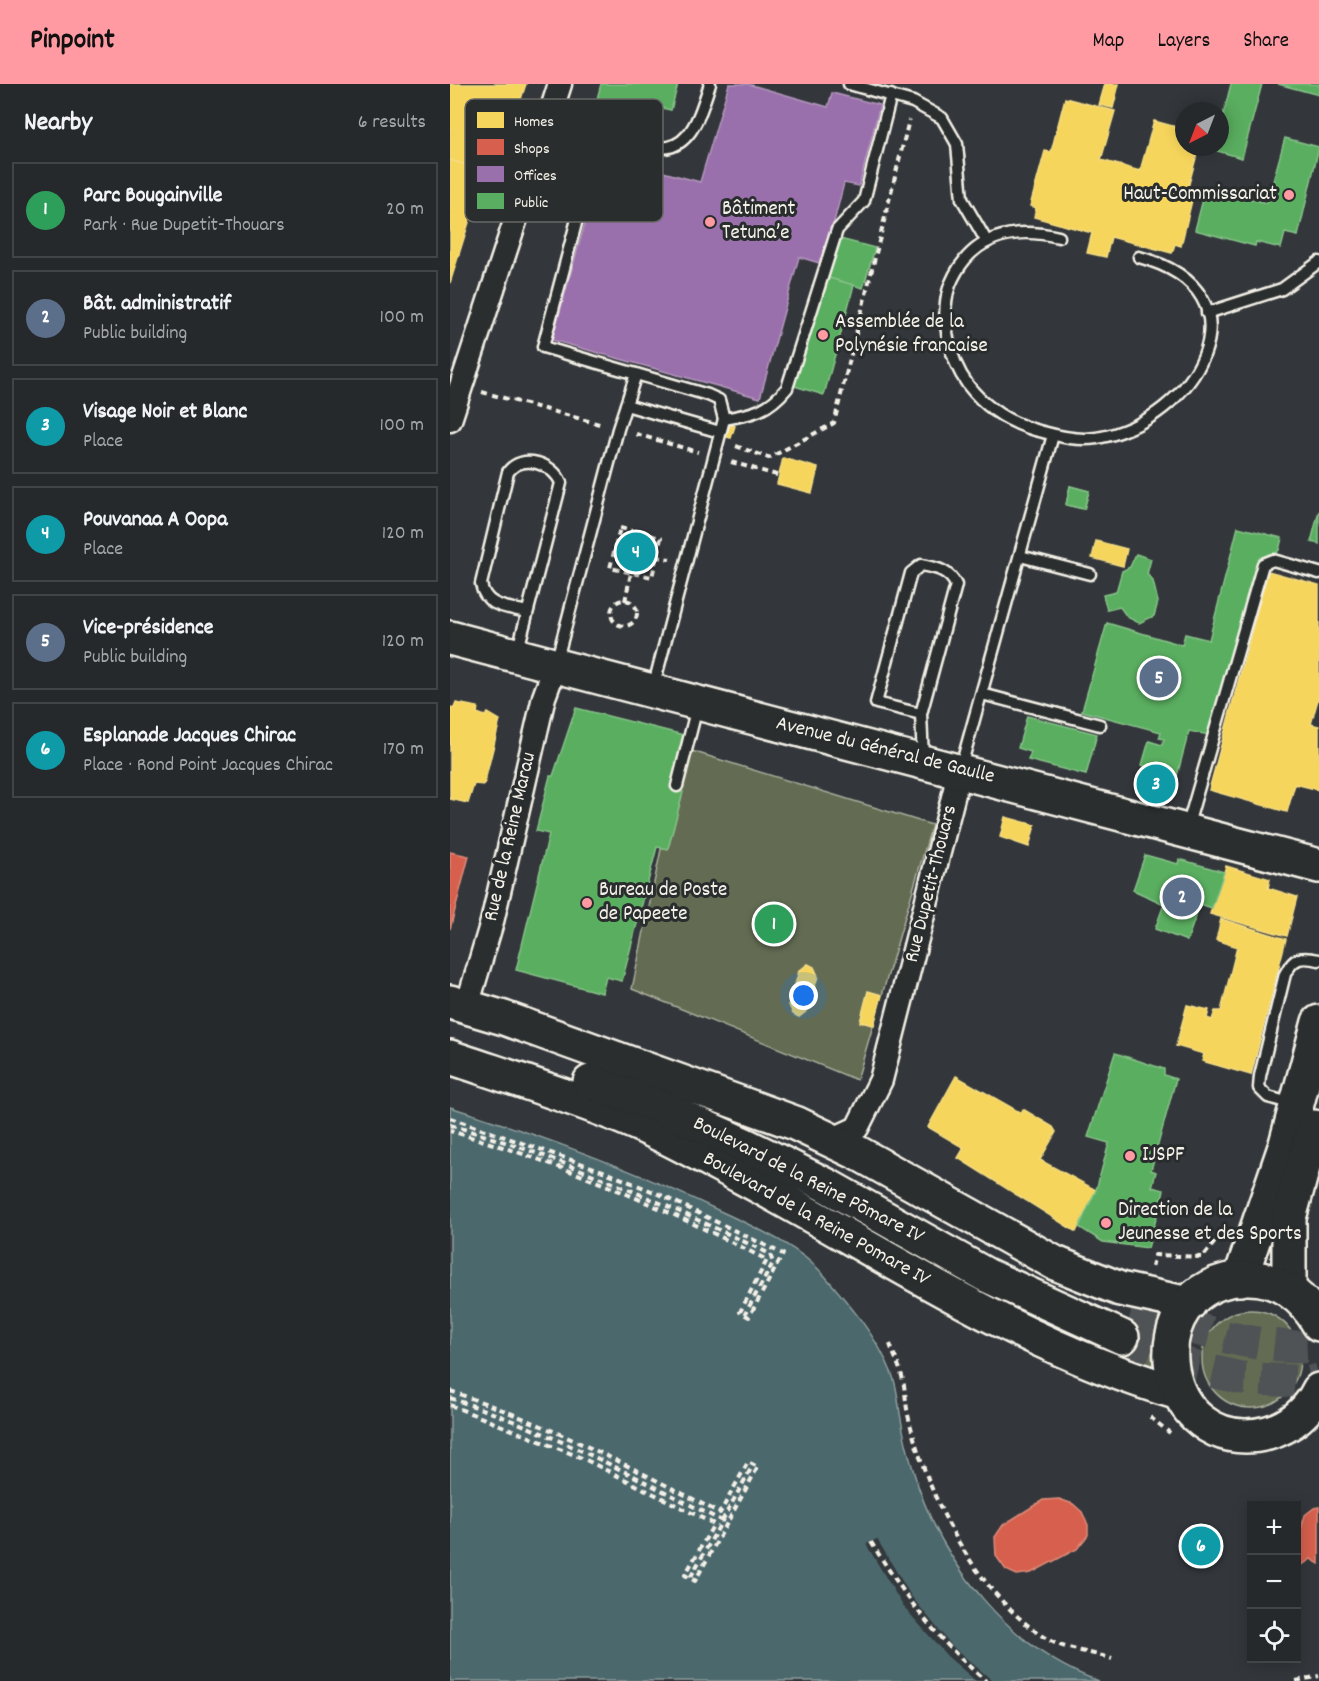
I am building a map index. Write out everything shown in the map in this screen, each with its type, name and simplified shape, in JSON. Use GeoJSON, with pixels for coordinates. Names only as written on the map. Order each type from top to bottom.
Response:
{"type":"FeatureCollection","features":[{"type":"Feature","properties":{"kind":"main road","name":"Avenue du Général de Gaulle"},"geometry":{"type":"LineString","coordinates":[[450,638],[1319,866]]}},
{"type":"Feature","properties":{"kind":"main road"},"geometry":{"type":"LineString","coordinates":[[458,1004],[795,1123],[831,1140],[1055,1263],[1120,1289],[1189,1304]]}},
{"type":"Feature","properties":{"kind":"main road"},"geometry":{"type":"LineString","coordinates":[[1288,1290],[1289,1218],[1311,1122],[1319,1022]]}},
{"type":"Feature","properties":{"kind":"main road","name":"Boulevard de la Reine Pōmare IV"},"geometry":{"type":"LineString","coordinates":[[450,1041],[498,1050],[656,1105],[826,1185],[986,1275],[1127,1324],[738,1118],[609,1056]]}},
{"type":"Feature","properties":{"kind":"main road","name":"Boulevard de la Reine Pomare IV"},"geometry":{"type":"LineString","coordinates":[[450,1057],[611,1113],[658,1134],[739,1176],[1029,1337],[1092,1363],[1179,1393]]}},
{"type":"Feature","properties":{"kind":"main road"},"geometry":{"type":"LineString","coordinates":[[1240,1279],[1272,1189],[1311,1122]]}},
{"type":"Feature","properties":{"kind":"main road"},"geometry":{"type":"LineString","coordinates":[[1313,1404],[1275,1431],[1255,1435],[1235,1434],[1215,1428],[1198,1417],[1179,1393],[1171,1371],[1170,1347],[1176,1324],[1189,1304],[1207,1290],[1240,1279],[1270,1282],[1288,1290],[1317,1316]]}},
{"type":"Feature","properties":{"kind":"street"},"geometry":{"type":"LineString","coordinates":[[556,99],[560,84]]}},
{"type":"Feature","properties":{"kind":"street"},"geometry":{"type":"LineString","coordinates":[[450,420],[516,222]]}},
{"type":"Feature","properties":{"kind":"street","name":"Rue de la Reine Marau"},"geometry":{"type":"LineString","coordinates":[[458,1004],[492,922],[544,697],[555,667]]}},
{"type":"Feature","properties":{"kind":"street","name":"Rue Dupetit-Thouars"},"geometry":{"type":"LineString","coordinates":[[831,1140],[857,1128],[881,1080],[960,770]]}},
{"type":"Feature","properties":{"kind":"lane"},"geometry":{"type":"LineString","coordinates":[[663,148],[684,140],[694,129],[710,84]]}},
{"type":"Feature","properties":{"kind":"lane"},"geometry":{"type":"LineString","coordinates":[[849,84],[914,102],[934,111],[950,128],[958,152],[958,179],[962,199],[987,242]]}},
{"type":"Feature","properties":{"kind":"lane"},"geometry":{"type":"LineString","coordinates":[[724,419],[750,414],[774,405],[787,388],[837,230],[864,201],[891,95]]}},
{"type":"Feature","properties":{"kind":"lane"},"geometry":{"type":"LineString","coordinates":[[576,222],[543,347],[708,394],[719,400],[724,419],[652,692]]}},
{"type":"Feature","properties":{"kind":"lane"},"geometry":{"type":"LineString","coordinates":[[1059,237],[1022,232],[1002,235],[987,242],[962,263],[948,291],[946,317],[954,357],[968,384],[991,408],[1017,425],[1053,435],[1084,439],[1111,435],[1138,423],[1175,398],[1192,381],[1204,358],[1209,337],[1207,313],[1199,293],[1184,276],[1163,264],[1139,257]]}},
{"type":"Feature","properties":{"kind":"lane"},"geometry":{"type":"LineString","coordinates":[[1207,313],[1282,289],[1319,262]]}},
{"type":"Feature","properties":{"kind":"lane"},"geometry":{"type":"LineString","coordinates":[[555,667],[636,374]]}},
{"type":"Feature","properties":{"kind":"lane"},"geometry":{"type":"LineString","coordinates":[[626,405],[719,436]]}},
{"type":"Feature","properties":{"kind":"lane","name":"Rue Dupetit-Thouars"},"geometry":{"type":"LineString","coordinates":[[960,770],[1053,435]]}},
{"type":"Feature","properties":{"kind":"lane"},"geometry":{"type":"LineString","coordinates":[[516,657],[561,483],[557,474],[549,467],[524,461],[514,464],[508,472],[481,584],[483,594],[492,603],[527,612]]}},
{"type":"Feature","properties":{"kind":"lane"},"geometry":{"type":"LineString","coordinates":[[1020,556],[1090,574]]}},
{"type":"Feature","properties":{"kind":"lane"},"geometry":{"type":"LineString","coordinates":[[1186,830],[1263,564],[1273,560],[1319,573]]}},
{"type":"Feature","properties":{"kind":"lane"},"geometry":{"type":"LineString","coordinates":[[921,714],[876,703],[910,573],[921,565],[946,572],[952,576],[956,585],[921,714],[922,760]]}},
{"type":"Feature","properties":{"kind":"lane"},"geometry":{"type":"LineString","coordinates":[[982,694],[1100,725]]}},
{"type":"Feature","properties":{"kind":"lane"},"geometry":{"type":"LineString","coordinates":[[677,786],[698,704]]}},
{"type":"Feature","properties":{"kind":"lane"},"geometry":{"type":"LineString","coordinates":[[1311,1122],[1268,1097],[1259,1088],[1285,974],[1292,961],[1303,957],[1319,960]]}},
{"type":"Feature","properties":{"kind":"path"},"geometry":{"type":"LineString","coordinates":[[719,436],[769,458],[834,423],[914,102]]}},
{"type":"Feature","properties":{"kind":"path"},"geometry":{"type":"LineString","coordinates":[[620,528],[661,538],[652,578],[631,573],[610,568],[620,528]]}},
{"type":"Feature","properties":{"kind":"path"},"geometry":{"type":"LineString","coordinates":[[625,601],[631,573]]}},
{"type":"Feature","properties":{"kind":"path"},"geometry":{"type":"LineString","coordinates":[[625,601],[634,605],[637,612],[632,624],[618,625],[611,615],[615,603],[625,601]]}},
{"type":"Feature","properties":{"kind":"path"},"geometry":{"type":"LineString","coordinates":[[450,1118],[554,1152],[612,1174],[670,1199],[783,1254],[749,1317],[740,1312],[767,1260],[608,1186],[450,1131]]}},
{"type":"Feature","properties":{"kind":"path"},"geometry":{"type":"LineString","coordinates":[[450,1125],[553,1158],[657,1201],[770,1254],[773,1263],[745,1314]]}},
{"type":"Feature","properties":{"kind":"path"},"geometry":{"type":"LineString","coordinates":[[890,1344],[902,1374],[909,1419],[934,1492],[954,1534],[987,1584],[1003,1602],[1048,1640],[1112,1659]]}},
{"type":"Feature","properties":{"kind":"path"},"geometry":{"type":"LineString","coordinates":[[450,1391],[520,1417],[587,1447],[720,1513],[748,1462],[758,1467],[695,1581],[685,1575],[714,1524],[582,1458],[450,1405]]}},
{"type":"Feature","properties":{"kind":"path"},"geometry":{"type":"LineString","coordinates":[[450,1398],[585,1452],[722,1521]]}},
{"type":"Feature","properties":{"kind":"path"},"geometry":{"type":"LineString","coordinates":[[690,1578],[753,1465]]}},
{"type":"Feature","properties":{"kind":"path"},"geometry":{"type":"LineString","coordinates":[[871,1542],[907,1600],[950,1651],[986,1681]]}},
{"type":"Feature","properties":{"kind":"path"},"geometry":{"type":"LineString","coordinates":[[1296,1681],[1319,1676]]}},
{"type":"Feature","properties":{"kind":"green space"},"geometry":{"type":"Polygon","coordinates":[[[682,748],[932,825],[857,1080],[632,989],[682,748]]]}},
{"type":"Feature","properties":{"kind":"green space"},"geometry":{"type":"Polygon","coordinates":[[[1151,1307],[1164,1313],[1152,1351],[1153,1371],[1139,1369],[1142,1332],[1151,1307]]]}},
{"type":"Feature","properties":{"kind":"green space"},"geometry":{"type":"Polygon","coordinates":[[[1251,1310],[1270,1314],[1286,1324],[1296,1340],[1300,1359],[1296,1378],[1286,1394],[1270,1404],[1251,1408],[1232,1404],[1216,1394],[1206,1378],[1202,1359],[1206,1340],[1216,1324],[1232,1314],[1251,1310]]]}},
{"type":"Feature","properties":{"kind":"water"},"geometry":{"type":"Polygon","coordinates":[[[450,1107],[554,1142],[655,1182],[763,1231],[789,1246],[813,1264],[834,1286],[862,1322],[886,1361],[896,1385],[902,1426],[914,1473],[926,1506],[961,1570],[983,1599],[1037,1648],[1067,1667],[1099,1681],[450,1681],[450,1107]]]}},
{"type":"Feature","properties":{"kind":"pier"},"geometry":{"type":"Polygon","coordinates":[[[877,1539],[911,1596],[953,1647],[993,1681],[976,1681],[947,1656],[903,1606],[866,1544],[877,1539]]]}},
{"type":"Feature","properties":{"kind":"building: Homes"},"geometry":{"type":"Polygon","coordinates":[[[450,84],[526,84],[521,99],[465,99],[465,165],[450,160],[450,84]]]}},
{"type":"Feature","properties":{"kind":"building: Homes"},"geometry":{"type":"Polygon","coordinates":[[[1105,84],[1119,84],[1113,108],[1099,105],[1105,84]]]}},
{"type":"Feature","properties":{"kind":"building: Homes"},"geometry":{"type":"Polygon","coordinates":[[[1065,98],[1115,111],[1101,160],[1140,171],[1154,121],[1175,127],[1175,156],[1197,156],[1187,191],[1194,192],[1181,246],[1175,244],[1172,253],[1111,237],[1106,257],[1087,253],[1092,233],[1034,217],[1036,208],[1030,206],[1045,151],[1051,152],[1065,98]]]}},
{"type":"Feature","properties":{"kind":"building: Homes"},"geometry":{"type":"Polygon","coordinates":[[[450,160],[465,165],[465,222],[469,222],[450,283],[450,160]]]}},
{"type":"Feature","properties":{"kind":"building: Homes"},"geometry":{"type":"Polygon","coordinates":[[[722,422],[735,426],[731,438],[719,435],[722,422]]]}},
{"type":"Feature","properties":{"kind":"building: Homes"},"geometry":{"type":"Polygon","coordinates":[[[783,458],[818,468],[812,493],[777,484],[783,458]]]}},
{"type":"Feature","properties":{"kind":"building: Homes"},"geometry":{"type":"Polygon","coordinates":[[[1096,541],[1127,549],[1123,566],[1092,558],[1096,541]]]}},
{"type":"Feature","properties":{"kind":"building: Homes"},"geometry":{"type":"Polygon","coordinates":[[[1268,571],[1319,585],[1319,696],[1311,724],[1319,726],[1319,790],[1295,784],[1287,812],[1209,790],[1268,571]]]}},
{"type":"Feature","properties":{"kind":"building: Homes"},"geometry":{"type":"Polygon","coordinates":[[[456,703],[478,707],[477,713],[485,716],[488,713],[500,720],[484,785],[474,784],[468,803],[450,799],[450,707],[454,708],[456,703]]]}},
{"type":"Feature","properties":{"kind":"building: Homes"},"geometry":{"type":"Polygon","coordinates":[[[1005,817],[1035,825],[1029,847],[1000,837],[1005,817]]]}},
{"type":"Feature","properties":{"kind":"building: Homes"},"geometry":{"type":"Polygon","coordinates":[[[1226,866],[1270,879],[1268,888],[1297,897],[1287,936],[1210,914],[1226,866]]]}},
{"type":"Feature","properties":{"kind":"building: Homes"},"geometry":{"type":"Polygon","coordinates":[[[1221,919],[1286,939],[1251,1075],[1202,1061],[1204,1054],[1176,1046],[1187,1005],[1209,1010],[1207,1018],[1212,1020],[1215,1011],[1221,1011],[1237,947],[1216,940],[1221,919]]]}},
{"type":"Feature","properties":{"kind":"building: Homes"},"geometry":{"type":"Polygon","coordinates":[[[808,964],[814,967],[818,976],[808,1010],[799,1017],[793,1014],[789,1005],[799,971],[808,964]]]}},
{"type":"Feature","properties":{"kind":"building: Homes"},"geometry":{"type":"Polygon","coordinates":[[[868,991],[882,995],[874,1025],[860,1022],[868,991]]]}},
{"type":"Feature","properties":{"kind":"building: Homes"},"geometry":{"type":"Polygon","coordinates":[[[956,1076],[1021,1113],[1023,1109],[1053,1127],[1056,1132],[1040,1160],[1096,1190],[1076,1232],[958,1158],[964,1148],[928,1127],[956,1076]]]}},
{"type":"Feature","properties":{"kind":"building: Shops"},"geometry":{"type":"Polygon","coordinates":[[[450,852],[469,856],[450,929],[450,852]]]}},
{"type":"Feature","properties":{"kind":"building: Shops"},"geometry":{"type":"Polygon","coordinates":[[[1059,1499],[1073,1504],[1082,1512],[1088,1525],[1088,1535],[1077,1549],[1031,1573],[1017,1575],[1006,1570],[996,1556],[995,1537],[1003,1525],[1043,1500],[1059,1499]]]}},
{"type":"Feature","properties":{"kind":"building: Shops"},"geometry":{"type":"Polygon","coordinates":[[[1319,1507],[1319,1564],[1311,1559],[1301,1566],[1301,1529],[1305,1515],[1319,1507]]]}},
{"type":"Feature","properties":{"kind":"building: Offices","name":"Bâtiment Tetuna’e"},"geometry":{"type":"Polygon","coordinates":[[[729,84],[748,84],[828,107],[832,93],[880,105],[859,186],[844,183],[823,264],[799,257],[760,398],[552,340],[585,222],[663,222],[663,172],[700,182],[729,84]]]}},
{"type":"Feature","properties":{"kind":"building: Public"},"geometry":{"type":"Polygon","coordinates":[[[601,84],[678,84],[671,110],[663,108],[663,99],[597,99],[601,84]]]}},
{"type":"Feature","properties":{"kind":"building: Public","name":"Haut-Commissariat"},"geometry":{"type":"Polygon","coordinates":[[[1231,84],[1262,84],[1242,158],[1229,154],[1229,102],[1226,102],[1231,84]]]}},
{"type":"Feature","properties":{"kind":"building: Public"},"geometry":{"type":"Polygon","coordinates":[[[1278,84],[1319,84],[1319,95],[1278,84]]]}},
{"type":"Feature","properties":{"kind":"building: Public","name":"Haut-Commissariat"},"geometry":{"type":"Polygon","coordinates":[[[1285,138],[1319,147],[1298,236],[1285,233],[1281,248],[1256,242],[1255,246],[1195,230],[1206,188],[1267,203],[1285,138]]]}},
{"type":"Feature","properties":{"kind":"building: Public","name":"Assemblée de la Polynésie francaise"},"geometry":{"type":"Polygon","coordinates":[[[840,239],[875,248],[863,288],[828,278],[840,239]]]}},
{"type":"Feature","properties":{"kind":"building: Public","name":"Assemblée de la Polynésie francaise"},"geometry":{"type":"Polygon","coordinates":[[[822,276],[854,285],[824,395],[791,385],[822,276]]]}},
{"type":"Feature","properties":{"kind":"building: Public"},"geometry":{"type":"Polygon","coordinates":[[[1070,486],[1089,491],[1084,509],[1066,505],[1070,486]]]}},
{"type":"Feature","properties":{"kind":"building: Public"},"geometry":{"type":"Polygon","coordinates":[[[1070,486],[1089,491],[1084,509],[1066,505],[1070,486]]]}},
{"type":"Feature","properties":{"kind":"building: Public"},"geometry":{"type":"Polygon","coordinates":[[[1319,511],[1319,544],[1311,542],[1319,511]]]}},
{"type":"Feature","properties":{"kind":"building: Public"},"geometry":{"type":"Polygon","coordinates":[[[1238,527],[1282,538],[1279,550],[1268,560],[1260,558],[1209,735],[1189,731],[1174,787],[1145,779],[1149,768],[1142,765],[1149,741],[1162,745],[1164,739],[1159,738],[1161,732],[1082,711],[1107,623],[1182,645],[1185,634],[1209,640],[1238,527]]]}},
{"type":"Feature","properties":{"kind":"building: Public"},"geometry":{"type":"Polygon","coordinates":[[[1136,554],[1151,559],[1147,574],[1153,581],[1158,602],[1154,616],[1139,623],[1127,617],[1120,607],[1107,610],[1103,595],[1116,592],[1122,571],[1130,567],[1136,554]]]}},
{"type":"Feature","properties":{"kind":"building: Public","name":"Bureau de Poste de Papeete"},"geometry":{"type":"Polygon","coordinates":[[[576,708],[684,735],[670,788],[683,792],[668,849],[657,847],[622,981],[606,977],[602,993],[516,970],[549,834],[536,831],[550,776],[553,776],[576,708]]]}},
{"type":"Feature","properties":{"kind":"building: Public"},"geometry":{"type":"Polygon","coordinates":[[[1027,716],[1097,734],[1086,775],[1028,760],[1031,752],[1018,748],[1027,716]]]}},
{"type":"Feature","properties":{"kind":"building: Public"},"geometry":{"type":"Polygon","coordinates":[[[1145,855],[1178,864],[1179,859],[1224,872],[1212,908],[1200,904],[1187,941],[1155,929],[1164,904],[1133,890],[1145,855]]]}},
{"type":"Feature","properties":{"kind":"building: Public","name":"IJSPF"},"geometry":{"type":"Polygon","coordinates":[[[1115,1053],[1164,1069],[1164,1075],[1176,1079],[1151,1170],[1156,1172],[1152,1187],[1164,1190],[1148,1248],[1103,1242],[1079,1227],[1096,1190],[1109,1143],[1088,1137],[1115,1053]]]}},
{"type":"Feature","properties":{"kind":"tunnel"},"geometry":{"type":"LineString","coordinates":[[1131,1311],[1248,1342],[1295,1347],[1319,1346]]}},
{"type":"Feature","properties":{"kind":"tunnel"},"geometry":{"type":"LineString","coordinates":[[1122,1337],[1193,1367],[1241,1378],[1310,1382],[1319,1380]]}},
{"type":"Feature","properties":{"kind":"place","name":"Haut-Commissariat"},"geometry":{"type":"Point","coordinates":[1289,195]}},
{"type":"Feature","properties":{"kind":"place","name":"Bâtiment Tetuna’e"},"geometry":{"type":"Point","coordinates":[710,222]}},
{"type":"Feature","properties":{"kind":"place","name":"Assemblée de la Polynésie francaise"},"geometry":{"type":"Point","coordinates":[823,335]}},
{"type":"Feature","properties":{"kind":"place","name":"Pouvanaa A Oopa"},"geometry":{"type":"Point","coordinates":[636,552]}},
{"type":"Feature","properties":{"kind":"place","name":"Vice-présidence"},"geometry":{"type":"Point","coordinates":[1159,678]}},
{"type":"Feature","properties":{"kind":"place","name":"Visage Noir et Blanc"},"geometry":{"type":"Point","coordinates":[1156,784]}},
{"type":"Feature","properties":{"kind":"place","name":"Bât. administratif"},"geometry":{"type":"Point","coordinates":[1182,897]}},
{"type":"Feature","properties":{"kind":"place","name":"Bureau de Poste de Papeete"},"geometry":{"type":"Point","coordinates":[587,903]}},
{"type":"Feature","properties":{"kind":"place","name":"Parc Bougainville"},"geometry":{"type":"Point","coordinates":[774,924]}},
{"type":"Feature","properties":{"kind":"place","name":"IJSPF"},"geometry":{"type":"Point","coordinates":[1130,1156]}},
{"type":"Feature","properties":{"kind":"place","name":"Direction de la Jeunesse et des Sports"},"geometry":{"type":"Point","coordinates":[1106,1223]}},
{"type":"Feature","properties":{"kind":"place","name":"Esplanade Jacques Chirac"},"geometry":{"type":"Point","coordinates":[1201,1546]}}]}
